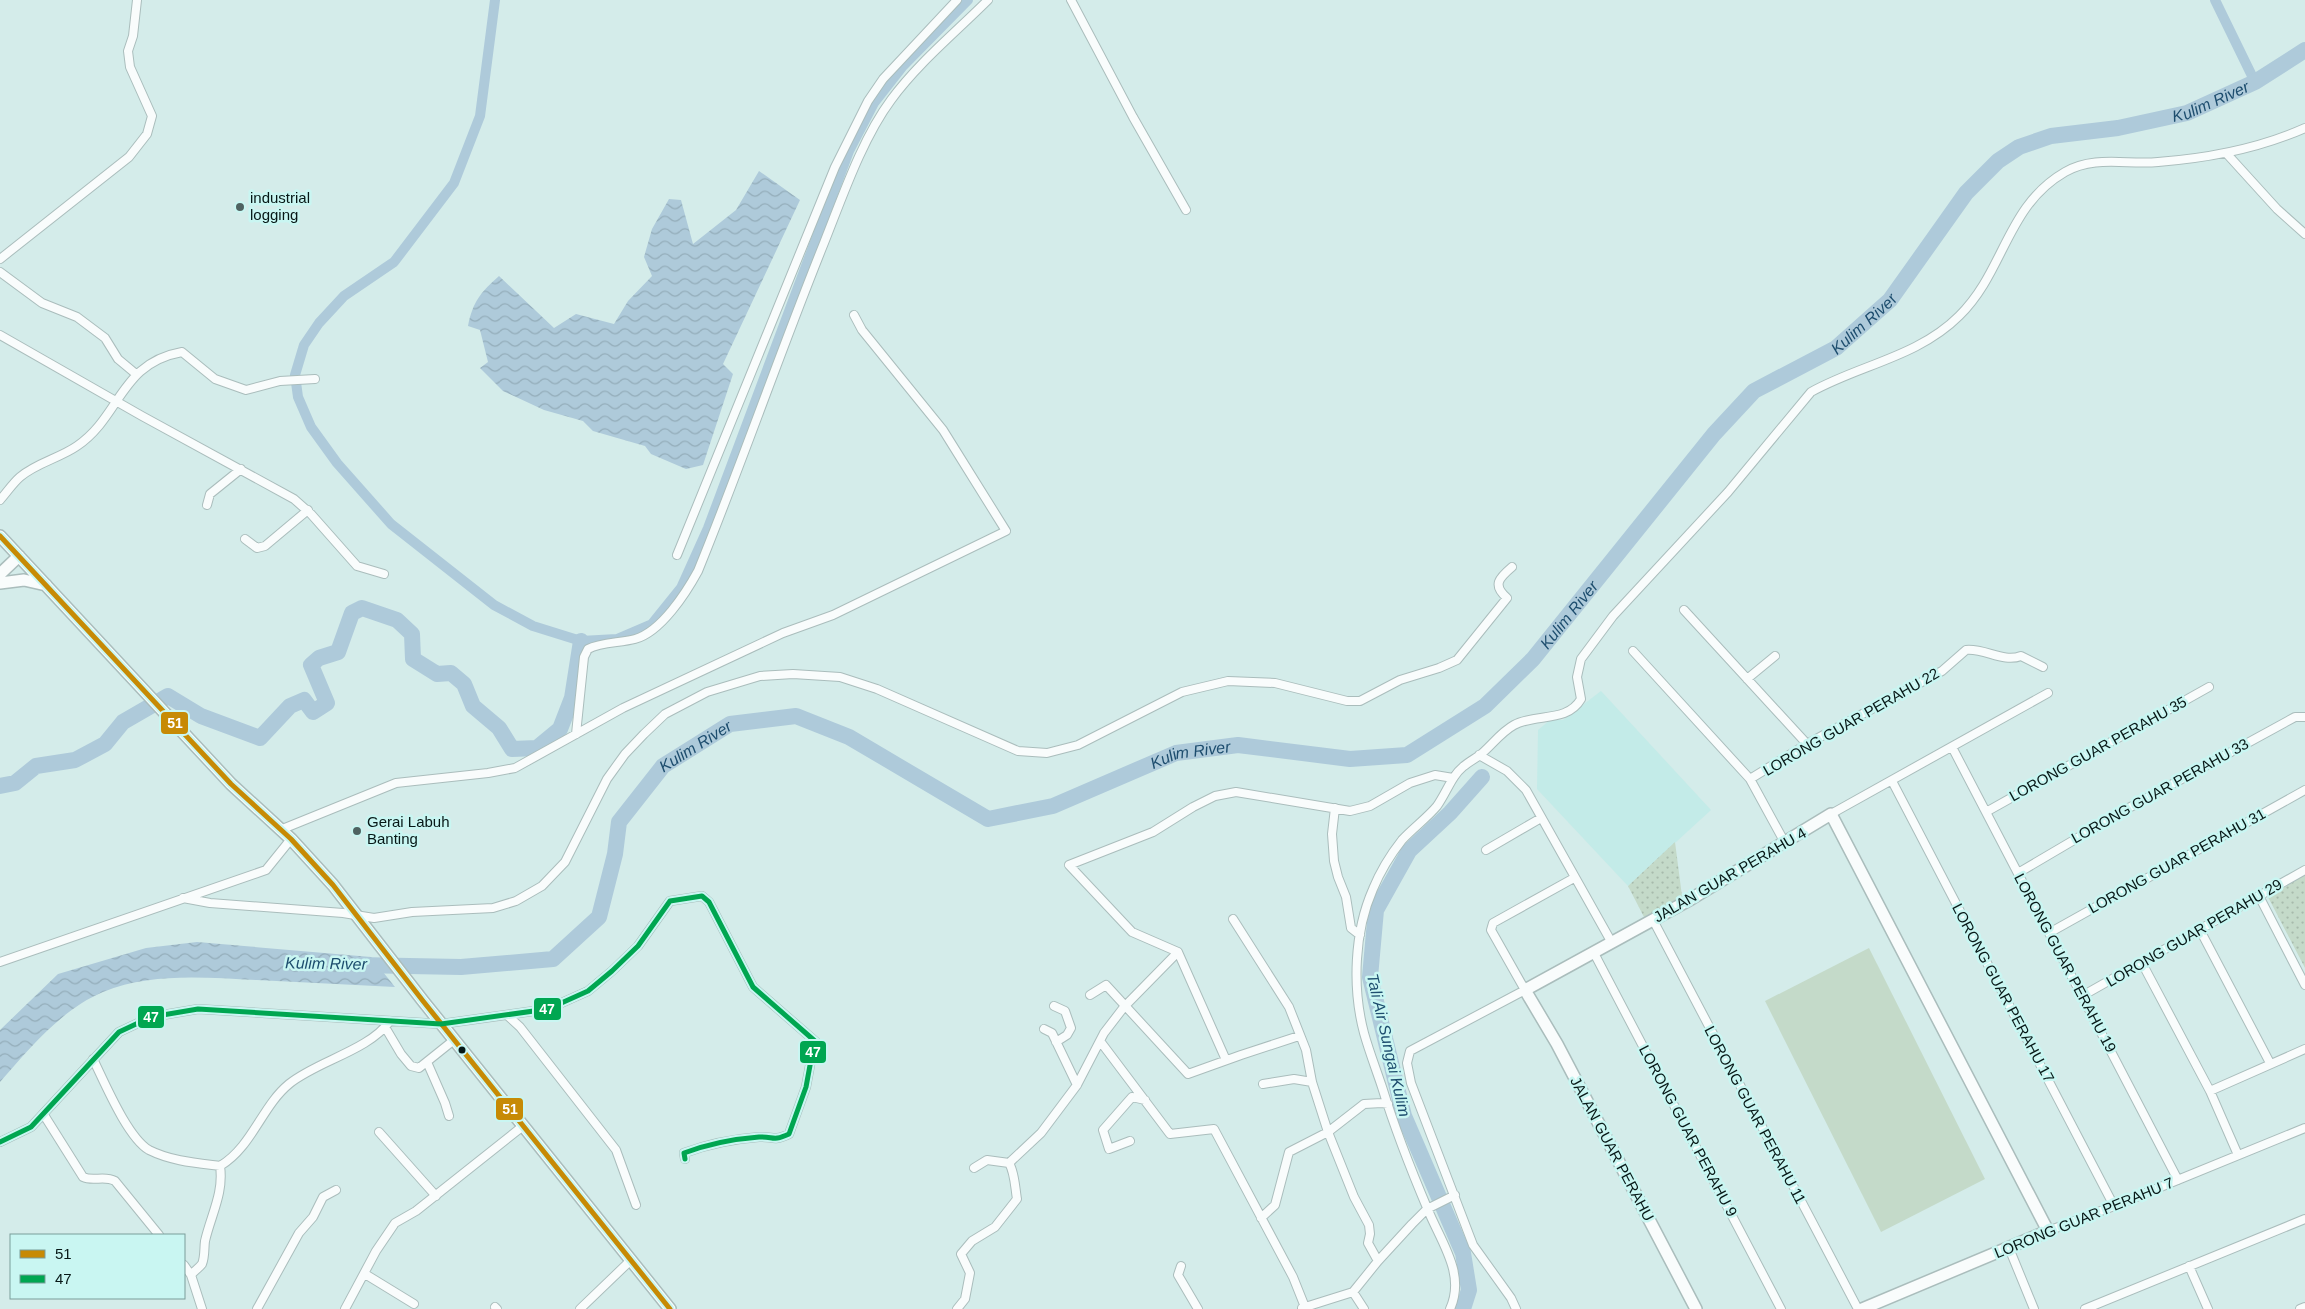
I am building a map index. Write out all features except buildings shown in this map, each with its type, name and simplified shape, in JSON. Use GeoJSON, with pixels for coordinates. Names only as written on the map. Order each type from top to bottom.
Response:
{"type":"FeatureCollection","features":[{"type":"Feature","properties":{"kind":"street"},"geometry":{"type":"LineString","coordinates":[[0,259],[129,157],[147,134],[152,116],[130,67],[128,51],[133,36],[137,0]]}},
{"type":"Feature","properties":{"kind":"street"},"geometry":{"type":"LineString","coordinates":[[677,555],[834,167],[868,101],[883,79],[956,0]]}},
{"type":"Feature","properties":{"kind":"street"},"geometry":{"type":"LineString","coordinates":[[576,734],[584,657],[588,649],[637,638],[647,633],[687,592],[698,571],[817,260],[846,187],[875,125],[891,99],[988,0]]}},
{"type":"Feature","properties":{"kind":"street"},"geometry":{"type":"LineString","coordinates":[[1071,0],[1133,118],[1186,210]]}},
{"type":"Feature","properties":{"kind":"street"},"geometry":{"type":"LineString","coordinates":[[1450,1309],[1457,1283],[1455,1269],[1429,1209],[1388,1104],[1364,1031],[1358,993],[1360,935],[1364,912],[1388,860],[1402,841],[1436,806],[1449,789],[1453,778],[1463,766],[1479,756],[1514,725],[1536,718],[1563,715],[1578,704],[1582,699],[1577,677],[1581,659],[1585,653],[1614,616],[1728,492],[1811,392],[1886,361],[1920,344],[1940,333],[1959,316],[1978,294],[1987,279],[2015,221],[2044,186],[2066,171],[2086,164],[2102,162],[2156,162],[2227,154],[2278,140],[2305,128]]}},
{"type":"Feature","properties":{"kind":"street"},"geometry":{"type":"LineString","coordinates":[[2227,154],[2277,209],[2305,234]]}},
{"type":"Feature","properties":{"kind":"street"},"geometry":{"type":"LineString","coordinates":[[0,272],[42,303],[77,317],[105,338],[118,359],[136,374]]}},
{"type":"Feature","properties":{"kind":"street"},"geometry":{"type":"LineString","coordinates":[[280,830],[396,783],[488,773],[514,768],[623,708],[783,633],[833,615],[1006,532],[943,430],[862,330],[854,316]]}},
{"type":"Feature","properties":{"kind":"street"},"geometry":{"type":"LineString","coordinates":[[0,335],[115,401],[294,499],[308,510],[357,566],[384,574]]}},
{"type":"Feature","properties":{"kind":"street"},"geometry":{"type":"LineString","coordinates":[[0,500],[21,476],[77,446],[96,428],[136,374],[152,361],[182,352],[215,379],[246,390],[280,381],[315,379]]}},
{"type":"Feature","properties":{"kind":"street"},"geometry":{"type":"LineString","coordinates":[[207,505],[210,494],[241,469]]}},
{"type":"Feature","properties":{"kind":"street"},"geometry":{"type":"LineString","coordinates":[[245,539],[257,548],[264,546],[308,510]]}},
{"type":"Feature","properties":{"kind":"street"},"geometry":{"type":"LineString","coordinates":[[0,536],[231,784],[291,839],[333,885],[441,1024],[670,1309]]}},
{"type":"Feature","properties":{"kind":"street"},"geometry":{"type":"LineString","coordinates":[[0,574],[19,556]]}},
{"type":"Feature","properties":{"kind":"street"},"geometry":{"type":"LineString","coordinates":[[183,898],[210,903],[354,914],[374,918],[412,912],[493,908],[516,902],[542,886],[565,862],[608,779],[625,754],[666,714],[716,689],[760,676],[793,674],[840,677],[877,689],[1018,751],[1047,753],[1078,744],[1182,692],[1228,681],[1275,682],[1347,701],[1360,701],[1400,680],[1439,668],[1457,660],[1507,598],[1500,593],[1498,585],[1501,576],[1512,567]]}},
{"type":"Feature","properties":{"kind":"street"},"geometry":{"type":"LineString","coordinates":[[0,583],[24,580],[46,585]]}},
{"type":"Feature","properties":{"kind":"street"},"geometry":{"type":"LineString","coordinates":[[1684,610],[1807,744]]}},
{"type":"Feature","properties":{"kind":"street","name":"LORONG GUAR PERAHU 22"},"geometry":{"type":"LineString","coordinates":[[1750,780],[1807,744],[1951,665],[1966,650],[1973,650],[2011,660],[2021,656],[2043,667]]}},
{"type":"Feature","properties":{"kind":"street"},"geometry":{"type":"LineString","coordinates":[[1633,651],[1750,780],[1786,843]]}},
{"type":"Feature","properties":{"kind":"street"},"geometry":{"type":"LineString","coordinates":[[1747,679],[1775,656]]}},
{"type":"Feature","properties":{"kind":"street","name":"LORONG GUAR PERAHU 35"},"geometry":{"type":"LineString","coordinates":[[1986,812],[2209,687]]}},
{"type":"Feature","properties":{"kind":"street","name":"JALAN GUAR PERAHU 4"},"geometry":{"type":"LineString","coordinates":[[1452,1197],[1411,1083],[1407,1063],[1410,1051],[1653,920],[1786,843],[1831,814],[2048,693]]}},
{"type":"Feature","properties":{"kind":"street","name":"LORONG GUAR PERAHU 33"},"geometry":{"type":"LineString","coordinates":[[2018,872],[2213,761],[2295,717],[2305,718]]}},
{"type":"Feature","properties":{"kind":"street","name":"LORONG GUAR PERAHU 19"},"geometry":{"type":"LineString","coordinates":[[1952,747],[2178,1180]]}},
{"type":"Feature","properties":{"kind":"street"},"geometry":{"type":"LineString","coordinates":[[1479,756],[1507,771],[1526,790],[1612,943]]}},
{"type":"Feature","properties":{"kind":"street"},"geometry":{"type":"LineString","coordinates":[[1226,1060],[1178,952],[1132,932],[1069,865],[1154,832],[1193,807],[1215,796],[1236,792],[1350,811],[1370,806],[1410,783],[1434,774],[1453,778]]}},
{"type":"Feature","properties":{"kind":"street","name":"LORONG GUAR PERAHU 17"},"geometry":{"type":"LineString","coordinates":[[1892,780],[2114,1206]]}},
{"type":"Feature","properties":{"kind":"street","name":"LORONG GUAR PERAHU 31"},"geometry":{"type":"LineString","coordinates":[[2049,933],[2305,790]]}},
{"type":"Feature","properties":{"kind":"street"},"geometry":{"type":"LineString","coordinates":[[1335,808],[1332,834],[1334,861],[1346,897],[1351,928],[1360,935]]}},
{"type":"Feature","properties":{"kind":"street"},"geometry":{"type":"LineString","coordinates":[[1831,814],[2048,1230]]}},
{"type":"Feature","properties":{"kind":"street"},"geometry":{"type":"LineString","coordinates":[[1486,850],[1541,818]]}},
{"type":"Feature","properties":{"kind":"street"},"geometry":{"type":"LineString","coordinates":[[0,962],[266,870],[291,839]]}},
{"type":"Feature","properties":{"kind":"street","name":"LORONG GUAR PERAHU 29"},"geometry":{"type":"LineString","coordinates":[[2082,996],[2305,870]]}},
{"type":"Feature","properties":{"kind":"street"},"geometry":{"type":"LineString","coordinates":[[1525,990],[1491,930],[1493,923],[1574,878]]}},
{"type":"Feature","properties":{"kind":"street"},"geometry":{"type":"LineString","coordinates":[[0,1142],[31,1127],[119,1032],[150,1016],[198,1009],[387,1024],[441,1024],[548,1009],[588,991],[638,946],[670,901],[702,896],[709,902],[753,987],[816,1042],[806,1087],[789,1134],[776,1140],[761,1137],[708,1144],[684,1153],[685,1159]]}},
{"type":"Feature","properties":{"kind":"street"},"geometry":{"type":"LineString","coordinates":[[2259,896],[2305,984]]}},
{"type":"Feature","properties":{"kind":"street"},"geometry":{"type":"LineString","coordinates":[[1233,920],[1289,1007],[1306,1050],[1312,1082],[1328,1132],[1354,1197],[1369,1226],[1368,1243],[1378,1261]]}},
{"type":"Feature","properties":{"kind":"street","name":"LORONG GUAR PERAHU 11"},"geometry":{"type":"LineString","coordinates":[[1653,920],[1858,1309]]}},
{"type":"Feature","properties":{"kind":"street"},"geometry":{"type":"LineString","coordinates":[[2200,930],[2270,1063]]}},
{"type":"Feature","properties":{"kind":"street"},"geometry":{"type":"LineString","coordinates":[[1009,1163],[1041,1133],[1078,1085],[1100,1041],[1124,1007],[1178,952]]}},
{"type":"Feature","properties":{"kind":"street","name":"LORONG GUAR PERAHU 9"},"geometry":{"type":"LineString","coordinates":[[1594,953],[1781,1309]]}},
{"type":"Feature","properties":{"kind":"street"},"geometry":{"type":"LineString","coordinates":[[2142,963],[2210,1090],[2238,1155]]}},
{"type":"Feature","properties":{"kind":"street"},"geometry":{"type":"LineString","coordinates":[[1090,995],[1106,985],[1124,1007],[1188,1074],[1300,1036]]}},
{"type":"Feature","properties":{"kind":"street","name":"JALAN GUAR PERAHU"},"geometry":{"type":"LineString","coordinates":[[1525,990],[1557,1044],[1696,1309]]}},
{"type":"Feature","properties":{"kind":"street"},"geometry":{"type":"LineString","coordinates":[[1054,1006],[1065,1012],[1071,1028],[1067,1034],[1056,1042]]}},
{"type":"Feature","properties":{"kind":"street"},"geometry":{"type":"LineString","coordinates":[[508,1016],[525,1034],[616,1150],[636,1205]]}},
{"type":"Feature","properties":{"kind":"street"},"geometry":{"type":"LineString","coordinates":[[387,1024],[401,1054],[410,1066],[419,1068],[454,1040]]}},
{"type":"Feature","properties":{"kind":"street"},"geometry":{"type":"LineString","coordinates":[[92,1059],[109,1096],[138,1139],[148,1149],[178,1160],[220,1166],[234,1156],[289,1084],[368,1041],[387,1024]]}},
{"type":"Feature","properties":{"kind":"street"},"geometry":{"type":"LineString","coordinates":[[1044,1029],[1052,1033],[1078,1085]]}},
{"type":"Feature","properties":{"kind":"street"},"geometry":{"type":"LineString","coordinates":[[1100,1041],[1170,1134],[1214,1129],[1293,1277],[1303,1308],[1354,1292],[1378,1261],[1429,1209],[1452,1197],[1473,1245],[1511,1298],[1516,1309]]}},
{"type":"Feature","properties":{"kind":"street"},"geometry":{"type":"LineString","coordinates":[[2210,1090],[2305,1049]]}},
{"type":"Feature","properties":{"kind":"street"},"geometry":{"type":"LineString","coordinates":[[427,1062],[446,1103],[449,1116]]}},
{"type":"Feature","properties":{"kind":"street"},"geometry":{"type":"LineString","coordinates":[[1263,1084],[1294,1079],[1312,1082]]}},
{"type":"Feature","properties":{"kind":"street"},"geometry":{"type":"LineString","coordinates":[[1130,1141],[1109,1149],[1103,1130],[1132,1097],[1145,1100]]}},
{"type":"Feature","properties":{"kind":"street"},"geometry":{"type":"LineString","coordinates":[[1261,1218],[1275,1205],[1289,1152],[1328,1132],[1364,1104],[1388,1104]]}},
{"type":"Feature","properties":{"kind":"street"},"geometry":{"type":"LineString","coordinates":[[44,1114],[82,1177],[88,1179],[109,1178],[115,1181],[158,1234]]}},
{"type":"Feature","properties":{"kind":"street"},"geometry":{"type":"LineString","coordinates":[[345,1309],[376,1251],[395,1223],[416,1211],[436,1196],[523,1126]]}},
{"type":"Feature","properties":{"kind":"street","name":"LORONG GUAR PERAHU 7"},"geometry":{"type":"LineString","coordinates":[[1862,1309],[2048,1230],[2114,1206],[2305,1128]]}},
{"type":"Feature","properties":{"kind":"street"},"geometry":{"type":"LineString","coordinates":[[379,1132],[436,1196]]}},
{"type":"Feature","properties":{"kind":"street"},"geometry":{"type":"LineString","coordinates":[[974,1168],[987,1160],[1009,1163]]}},
{"type":"Feature","properties":{"kind":"street"},"geometry":{"type":"LineString","coordinates":[[967,1309],[965,1300],[970,1273],[961,1254],[972,1241],[995,1227],[1017,1200],[1013,1171],[1009,1163]]}},
{"type":"Feature","properties":{"kind":"street"},"geometry":{"type":"LineString","coordinates":[[191,1275],[201,1265],[204,1257],[206,1240],[213,1220],[222,1180],[220,1166]]}},
{"type":"Feature","properties":{"kind":"street"},"geometry":{"type":"LineString","coordinates":[[258,1309],[299,1233],[313,1217],[323,1197],[336,1190]]}},
{"type":"Feature","properties":{"kind":"street"},"geometry":{"type":"LineString","coordinates":[[2085,1309],[2305,1219]]}},
{"type":"Feature","properties":{"kind":"street"},"geometry":{"type":"LineString","coordinates":[[2009,1248],[2034,1309]]}},
{"type":"Feature","properties":{"kind":"street"},"geometry":{"type":"LineString","coordinates":[[580,1309],[631,1260]]}},
{"type":"Feature","properties":{"kind":"street"},"geometry":{"type":"LineString","coordinates":[[185,1266],[191,1275],[202,1309]]}},
{"type":"Feature","properties":{"kind":"street"},"geometry":{"type":"LineString","coordinates":[[1181,1266],[1178,1275],[1198,1309]]}},
{"type":"Feature","properties":{"kind":"street"},"geometry":{"type":"LineString","coordinates":[[2189,1266],[2208,1309]]}},
{"type":"Feature","properties":{"kind":"street"},"geometry":{"type":"LineString","coordinates":[[365,1274],[414,1304]]}},
{"type":"Feature","properties":{"kind":"street"},"geometry":{"type":"LineString","coordinates":[[1354,1292],[1364,1309]]}},
{"type":"Feature","properties":{"kind":"street"},"geometry":{"type":"LineString","coordinates":[[957,1309],[965,1300]]}},
{"type":"Feature","properties":{"kind":"street"},"geometry":{"type":"LineString","coordinates":[[2300,1309],[2305,1307]]}},
{"type":"Feature","properties":{"kind":"shaded area"},"geometry":{"type":"Polygon","coordinates":[[[1601,691],[1711,810],[1628,886],[1537,789],[1538,730],[1550,720],[1563,720],[1601,691]]]}},
{"type":"Feature","properties":{"kind":"green space"},"geometry":{"type":"Polygon","coordinates":[[[1675,842],[1682,896],[1644,917],[1628,886],[1675,842]]]}},
{"type":"Feature","properties":{"kind":"green space"},"geometry":{"type":"Polygon","coordinates":[[[2305,875],[2305,968],[2268,897],[2305,875]]]}},
{"type":"Feature","properties":{"kind":"green space"},"geometry":{"type":"Polygon","coordinates":[[[1869,948],[1985,1179],[1881,1232],[1765,1001],[1869,948]]]}},
{"type":"Feature","properties":{"kind":"water"},"geometry":{"type":"Polygon","coordinates":[[[759,171],[800,200],[723,364],[733,374],[703,465],[686,469],[651,454],[645,446],[593,431],[583,421],[544,410],[503,391],[480,368],[488,362],[480,330],[468,326],[475,303],[487,287],[499,276],[554,328],[576,314],[614,324],[628,301],[652,276],[644,257],[652,229],[669,199],[681,200],[693,244],[736,210],[759,171]]]}},
{"type":"Feature","properties":{"kind":"water"},"geometry":{"type":"Polygon","coordinates":[[[197,942],[371,957],[395,987],[199,978],[141,981],[103,992],[88,999],[60,1019],[0,1082],[0,1030],[58,974],[146,948],[197,942]]]}},
{"type":"Feature","properties":{"kind":"waterway"},"geometry":{"type":"LineString","coordinates":[[495,0],[480,116],[454,183],[394,262],[344,296],[319,323],[304,345],[295,375],[298,397],[311,427],[337,463],[391,524],[494,605],[533,626],[581,641],[617,639],[652,624],[681,588],[708,528],[849,151],[874,103],[903,66],[968,0]]}},
{"type":"Feature","properties":{"kind":"waterway"},"geometry":{"type":"LineString","coordinates":[[2215,0],[2255,82]]}},
{"type":"Feature","properties":{"kind":"waterway","name":"Kulim River"},"geometry":{"type":"LineString","coordinates":[[357,965],[461,967],[553,959],[599,917],[615,854],[619,822],[663,766],[730,724],[796,716],[849,737],[988,819],[1053,806],[1176,753],[1238,745],[1350,759],[1407,755],[1485,706],[1533,659],[1714,434],[1754,391],[1836,348],[1890,300],[1966,193],[1998,161],[2019,147],[2051,136],[2118,128],[2187,113],[2255,82],[2305,50]]}},
{"type":"Feature","properties":{"kind":"waterway"},"geometry":{"type":"LineString","coordinates":[[0,786],[15,783],[36,766],[75,760],[105,744],[123,722],[168,696],[201,716],[260,738],[290,706],[304,700],[313,712],[327,703],[311,665],[319,658],[338,652],[352,613],[362,608],[397,620],[412,634],[413,659],[437,674],[451,673],[464,684],[473,706],[499,728],[512,749],[537,748],[560,729],[572,698],[581,641]]}},
{"type":"Feature","properties":{"kind":"waterway","name":"Tali Air Sungai Kulim"},"geometry":{"type":"LineString","coordinates":[[1463,1309],[1469,1290],[1463,1253],[1404,1116],[1370,977],[1376,910],[1409,851],[1450,813],[1482,777]]}},
{"type":"Feature","properties":{"kind":"transit line","name":"51"},"geometry":{"type":"LineString","coordinates":[[0,536],[231,784],[291,839],[333,885],[423,1001],[670,1309]]}},
{"type":"Feature","properties":{"kind":"transit line","name":"47"},"geometry":{"type":"LineString","coordinates":[[0,1142],[31,1127],[119,1032],[151,1017],[198,1009],[441,1024],[548,1009],[588,991],[612,971],[638,946],[670,901],[702,896],[709,902],[753,987],[816,1042],[806,1087],[789,1134],[776,1138],[749,1138],[711,1145],[684,1153],[685,1159]]}},
{"type":"Feature","properties":{"kind":"place","name":"industrial logging"},"geometry":{"type":"Point","coordinates":[240,207]}},
{"type":"Feature","properties":{"kind":"place","name":"Gerai Labuh Banting"},"geometry":{"type":"Point","coordinates":[357,831]}}]}
